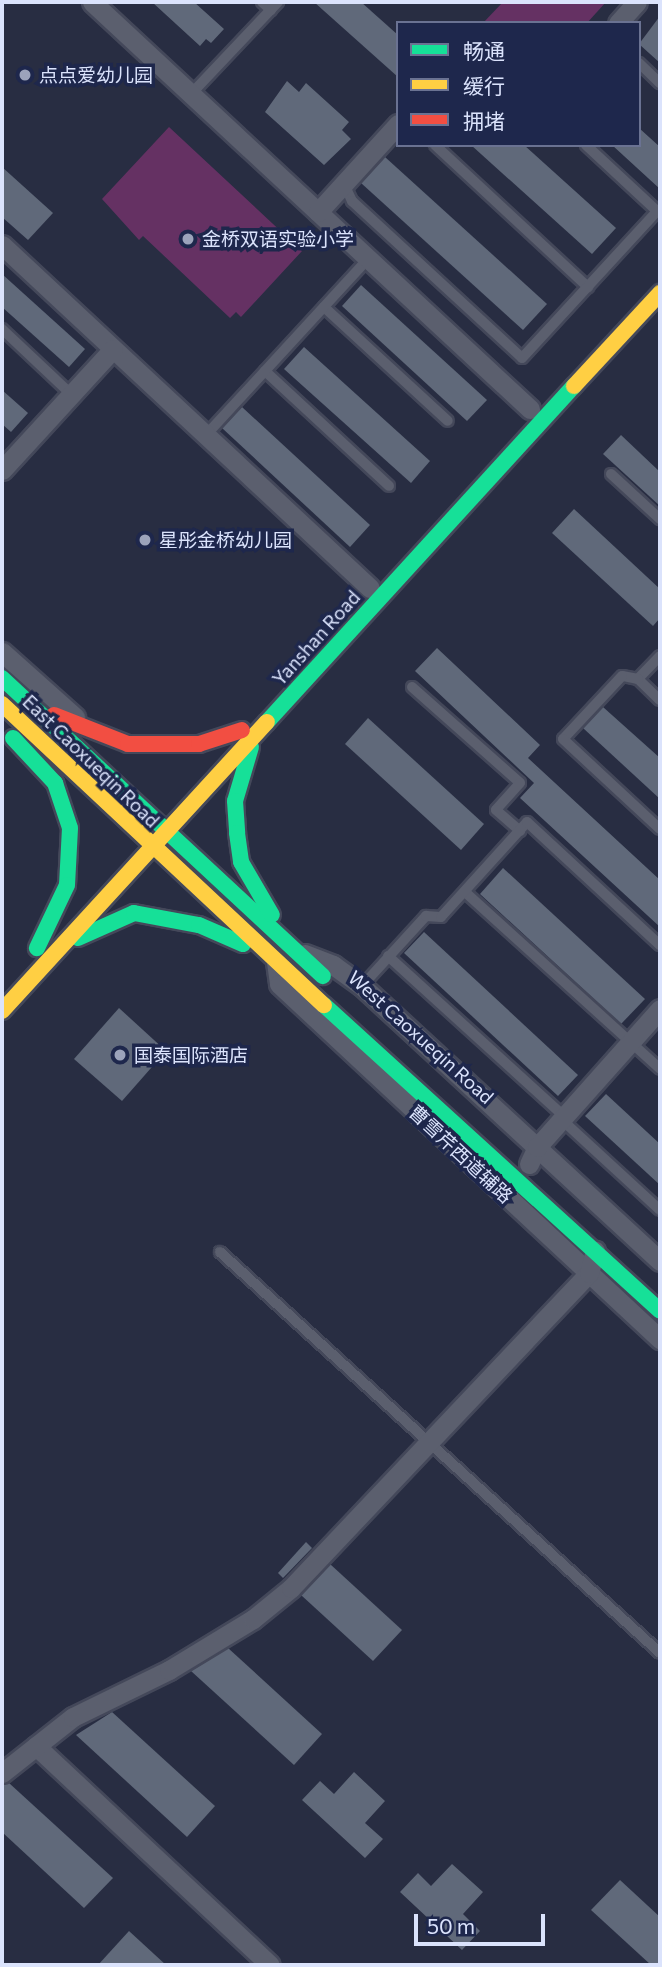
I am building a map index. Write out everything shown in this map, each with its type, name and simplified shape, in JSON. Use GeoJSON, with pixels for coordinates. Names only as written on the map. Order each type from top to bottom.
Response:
{"type":"FeatureCollection","features":[{"type":"Feature","properties":{"kind":"main road","name":"Yanshan Road"},"geometry":{"type":"LineString","coordinates":[[2,1011],[152,849],[370,588],[530,409],[656,286]]}},
{"type":"Feature","properties":{"kind":"main road","name":"Yanshan Road"},"geometry":{"type":"LineString","coordinates":[[2,985],[155,818],[249,733],[656,286]]}},
{"type":"Feature","properties":{"kind":"main road","name":"East Caoxueqin Road"},"geometry":{"type":"LineString","coordinates":[[2,678],[155,818]]}},
{"type":"Feature","properties":{"kind":"main road","name":"East Caoxueqin Road"},"geometry":{"type":"LineString","coordinates":[[2,704],[152,849]]}},
{"type":"Feature","properties":{"kind":"main road"},"geometry":{"type":"LineString","coordinates":[[30,704],[101,737],[128,744],[199,744],[249,733],[235,801],[241,862],[294,950]]}},
{"type":"Feature","properties":{"kind":"main road"},"geometry":{"type":"LineString","coordinates":[[2,722],[55,783],[70,828],[67,885],[37,948]]}},
{"type":"Feature","properties":{"kind":"main road"},"geometry":{"type":"LineString","coordinates":[[155,818],[294,950]]}},
{"type":"Feature","properties":{"kind":"main road","name":"West Caoxueqin Road"},"geometry":{"type":"LineString","coordinates":[[152,849],[660,1311]]}},
{"type":"Feature","properties":{"kind":"main road"},"geometry":{"type":"LineString","coordinates":[[57,951],[103,923],[134,913],[200,925],[275,962]]}},
{"type":"Feature","properties":{"kind":"main road"},"geometry":{"type":"LineString","coordinates":[[498,1136],[533,1156]]}},
{"type":"Feature","properties":{"kind":"street"},"geometry":{"type":"LineString","coordinates":[[92,2],[530,409]]}},
{"type":"Feature","properties":{"kind":"street"},"geometry":{"type":"LineString","coordinates":[[620,21],[637,2]]}},
{"type":"Feature","properties":{"kind":"street"},"geometry":{"type":"LineString","coordinates":[[318,212],[396,126]]}},
{"type":"Feature","properties":{"kind":"street"},"geometry":{"type":"LineString","coordinates":[[2,245],[370,588]]}},
{"type":"Feature","properties":{"kind":"street"},"geometry":{"type":"LineString","coordinates":[[4,462],[113,349]]}},
{"type":"Feature","properties":{"kind":"street"},"geometry":{"type":"LineString","coordinates":[[2,652],[101,737]]}},
{"type":"Feature","properties":{"kind":"street"},"geometry":{"type":"LineString","coordinates":[[294,950],[333,965],[354,991],[655,1268]]}},
{"type":"Feature","properties":{"kind":"street","name":"曹雪芹西道辅路"},"geometry":{"type":"LineString","coordinates":[[275,962],[279,984],[660,1339]]}},
{"type":"Feature","properties":{"kind":"street"},"geometry":{"type":"LineString","coordinates":[[533,1156],[563,1117],[660,1009]]}},
{"type":"Feature","properties":{"kind":"street"},"geometry":{"type":"LineString","coordinates":[[2,1773],[73,1717],[169,1670],[253,1619],[291,1588],[589,1273],[595,1251]]}},
{"type":"Feature","properties":{"kind":"street"},"geometry":{"type":"LineString","coordinates":[[36,1746],[270,1965]]}},
{"type":"Feature","properties":{"kind":"lane"},"geometry":{"type":"LineString","coordinates":[[191,94],[274,6],[262,2]]}},
{"type":"Feature","properties":{"kind":"lane"},"geometry":{"type":"LineString","coordinates":[[641,65],[660,83]]}},
{"type":"Feature","properties":{"kind":"lane"},"geometry":{"type":"LineString","coordinates":[[437,147],[588,287]]}},
{"type":"Feature","properties":{"kind":"lane"},"geometry":{"type":"LineString","coordinates":[[344,184],[352,201],[522,358],[657,211],[588,147]]}},
{"type":"Feature","properties":{"kind":"lane"},"geometry":{"type":"LineString","coordinates":[[206,435],[368,259]]}},
{"type":"Feature","properties":{"kind":"lane"},"geometry":{"type":"LineString","coordinates":[[324,307],[448,421]]}},
{"type":"Feature","properties":{"kind":"lane"},"geometry":{"type":"LineString","coordinates":[[2,328],[71,394]]}},
{"type":"Feature","properties":{"kind":"lane"},"geometry":{"type":"LineString","coordinates":[[265,371],[390,486]]}},
{"type":"Feature","properties":{"kind":"lane"},"geometry":{"type":"LineString","coordinates":[[611,474],[660,519]]}},
{"type":"Feature","properties":{"kind":"lane"},"geometry":{"type":"LineString","coordinates":[[638,679],[660,656]]}},
{"type":"Feature","properties":{"kind":"lane"},"geometry":{"type":"LineString","coordinates":[[660,700],[638,679],[622,676],[563,739],[660,829]]}},
{"type":"Feature","properties":{"kind":"lane"},"geometry":{"type":"LineString","coordinates":[[412,687],[520,783],[496,810],[520,831]]}},
{"type":"Feature","properties":{"kind":"lane"},"geometry":{"type":"LineString","coordinates":[[354,991],[426,916],[441,917],[527,822],[660,945]]}},
{"type":"Feature","properties":{"kind":"lane"},"geometry":{"type":"LineString","coordinates":[[465,892],[660,1069]]}},
{"type":"Feature","properties":{"kind":"lane"},"geometry":{"type":"LineString","coordinates":[[388,956],[660,1210]]}},
{"type":"Feature","properties":{"kind":"lane"},"geometry":{"type":"LineString","coordinates":[[220,1252],[660,1653]]}},
{"type":"Feature","properties":{"kind":"shaded area"},"geometry":{"type":"Polygon","coordinates":[[[503,2],[606,2],[589,21],[485,21],[503,2]]]}},
{"type":"Feature","properties":{"kind":"shaded area"},"geometry":{"type":"Polygon","coordinates":[[[169,127],[302,251],[241,317],[236,312],[230,318],[143,236],[139,240],[102,199],[169,127]]]}},
{"type":"Feature","properties":{"kind":"building"},"geometry":{"type":"Polygon","coordinates":[[[152,2],[194,2],[224,29],[211,43],[206,39],[200,46],[152,2]]]}},
{"type":"Feature","properties":{"kind":"building"},"geometry":{"type":"Polygon","coordinates":[[[314,2],[361,2],[396,33],[396,75],[314,2]]]}},
{"type":"Feature","properties":{"kind":"building"},"geometry":{"type":"Polygon","coordinates":[[[660,16],[660,63],[641,46],[641,41],[660,16]]]}},
{"type":"Feature","properties":{"kind":"building"},"geometry":{"type":"Polygon","coordinates":[[[287,81],[299,92],[306,83],[349,122],[342,130],[351,139],[324,165],[265,112],[287,81]]]}},
{"type":"Feature","properties":{"kind":"building"},"geometry":{"type":"Polygon","coordinates":[[[641,130],[660,147],[660,189],[614,147],[641,147],[641,130]]]}},
{"type":"Feature","properties":{"kind":"building"},"geometry":{"type":"Polygon","coordinates":[[[473,147],[526,147],[616,228],[592,254],[473,147]]]}},
{"type":"Feature","properties":{"kind":"building"},"geometry":{"type":"Polygon","coordinates":[[[385,157],[547,304],[523,330],[361,183],[385,157]]]}},
{"type":"Feature","properties":{"kind":"building"},"geometry":{"type":"Polygon","coordinates":[[[2,167],[53,213],[28,240],[2,217],[2,167]]]}},
{"type":"Feature","properties":{"kind":"building"},"geometry":{"type":"Polygon","coordinates":[[[2,274],[85,349],[69,367],[2,307],[2,274]]]}},
{"type":"Feature","properties":{"kind":"building"},"geometry":{"type":"Polygon","coordinates":[[[361,285],[487,400],[467,421],[342,306],[361,285]]]}},
{"type":"Feature","properties":{"kind":"building"},"geometry":{"type":"Polygon","coordinates":[[[304,347],[430,461],[411,483],[284,369],[304,347]]]}},
{"type":"Feature","properties":{"kind":"building"},"geometry":{"type":"Polygon","coordinates":[[[2,390],[28,413],[11,432],[2,424],[2,390]]]}},
{"type":"Feature","properties":{"kind":"building"},"geometry":{"type":"Polygon","coordinates":[[[242,407],[370,525],[350,547],[222,428],[242,407]]]}},
{"type":"Feature","properties":{"kind":"building"},"geometry":{"type":"Polygon","coordinates":[[[621,435],[660,472],[660,506],[603,454],[621,435]]]}},
{"type":"Feature","properties":{"kind":"building"},"geometry":{"type":"Polygon","coordinates":[[[574,509],[660,589],[660,618],[653,626],[552,533],[574,509]]]}},
{"type":"Feature","properties":{"kind":"building"},"geometry":{"type":"Polygon","coordinates":[[[437,648],[540,745],[528,758],[660,880],[660,927],[520,798],[534,783],[415,671],[437,648]]]}},
{"type":"Feature","properties":{"kind":"building"},"geometry":{"type":"Polygon","coordinates":[[[603,707],[660,758],[660,799],[583,728],[603,707]]]}},
{"type":"Feature","properties":{"kind":"building"},"geometry":{"type":"Polygon","coordinates":[[[368,718],[484,824],[461,850],[345,744],[368,718]]]}},
{"type":"Feature","properties":{"kind":"building"},"geometry":{"type":"Polygon","coordinates":[[[503,868],[645,999],[621,1024],[480,894],[503,868]]]}},
{"type":"Feature","properties":{"kind":"building"},"geometry":{"type":"Polygon","coordinates":[[[424,932],[578,1075],[558,1096],[404,953],[424,932]]]}},
{"type":"Feature","properties":{"kind":"building","name":"国泰国际酒店"},"geometry":{"type":"Polygon","coordinates":[[[119,1008],[166,1051],[122,1101],[74,1059],[119,1008]]]}},
{"type":"Feature","properties":{"kind":"building"},"geometry":{"type":"Polygon","coordinates":[[[606,1094],[660,1144],[660,1185],[585,1116],[606,1094]]]}},
{"type":"Feature","properties":{"kind":"building"},"geometry":{"type":"Polygon","coordinates":[[[306,1542],[312,1548],[283,1578],[278,1573],[306,1542]]]}},
{"type":"Feature","properties":{"kind":"building"},"geometry":{"type":"Polygon","coordinates":[[[330,1564],[402,1630],[373,1661],[301,1595],[330,1564]]]}},
{"type":"Feature","properties":{"kind":"building"},"geometry":{"type":"Polygon","coordinates":[[[228,1648],[322,1734],[294,1765],[191,1671],[228,1648]]]}},
{"type":"Feature","properties":{"kind":"building"},"geometry":{"type":"Polygon","coordinates":[[[112,1712],[215,1806],[187,1837],[76,1735],[112,1712]]]}},
{"type":"Feature","properties":{"kind":"building"},"geometry":{"type":"Polygon","coordinates":[[[354,1772],[385,1801],[365,1823],[383,1839],[365,1858],[302,1800],[320,1781],[334,1794],[354,1772]]]}},
{"type":"Feature","properties":{"kind":"building"},"geometry":{"type":"Polygon","coordinates":[[[9,1783],[113,1878],[84,1908],[2,1832],[2,1785],[9,1783]]]}},
{"type":"Feature","properties":{"kind":"building"},"geometry":{"type":"Polygon","coordinates":[[[452,1864],[483,1892],[463,1914],[480,1931],[462,1950],[400,1892],[418,1873],[431,1886],[452,1864]]]}},
{"type":"Feature","properties":{"kind":"building"},"geometry":{"type":"Polygon","coordinates":[[[620,1880],[660,1917],[660,1965],[651,1965],[591,1910],[620,1880]]]}},
{"type":"Feature","properties":{"kind":"building"},"geometry":{"type":"Polygon","coordinates":[[[129,1931],[166,1965],[98,1965],[129,1931]]]}},
{"type":"Feature","properties":{"kind":"traffic: fast"},"geometry":{"type":"LineString","coordinates":[[267,722],[574,386]]}},
{"type":"Feature","properties":{"kind":"traffic: fast"},"geometry":{"type":"LineString","coordinates":[[2,678],[323,976]]}},
{"type":"Feature","properties":{"kind":"traffic: fast"},"geometry":{"type":"LineString","coordinates":[[13,738],[55,783],[70,828],[67,885],[37,948]]}},
{"type":"Feature","properties":{"kind":"traffic: fast"},"geometry":{"type":"LineString","coordinates":[[251,747],[235,801],[237,833],[241,862],[272,915]]}},
{"type":"Feature","properties":{"kind":"traffic: fast"},"geometry":{"type":"LineString","coordinates":[[78,938],[134,913],[199,925],[243,944]]}},
{"type":"Feature","properties":{"kind":"traffic: fast"},"geometry":{"type":"LineString","coordinates":[[324,1005],[660,1311]]}},
{"type":"Feature","properties":{"kind":"traffic: slow"},"geometry":{"type":"LineString","coordinates":[[574,386],[660,293]]}},
{"type":"Feature","properties":{"kind":"traffic: slow"},"geometry":{"type":"LineString","coordinates":[[2,704],[324,1005]]}},
{"type":"Feature","properties":{"kind":"traffic: slow"},"geometry":{"type":"LineString","coordinates":[[2,1011],[267,722]]}},
{"type":"Feature","properties":{"kind":"traffic: jam"},"geometry":{"type":"LineString","coordinates":[[54,715],[128,744],[199,744],[242,730]]}},
{"type":"Feature","properties":{"kind":"place","name":"点点爱幼儿园"},"geometry":{"type":"Point","coordinates":[25,75]}},
{"type":"Feature","properties":{"kind":"place","name":"金桥双语实验小学"},"geometry":{"type":"Point","coordinates":[188,239]}},
{"type":"Feature","properties":{"kind":"place","name":"星彤金桥幼儿园"},"geometry":{"type":"Point","coordinates":[145,540]}},
{"type":"Feature","properties":{"kind":"place","name":"国泰国际酒店"},"geometry":{"type":"Point","coordinates":[120,1055]}}]}
